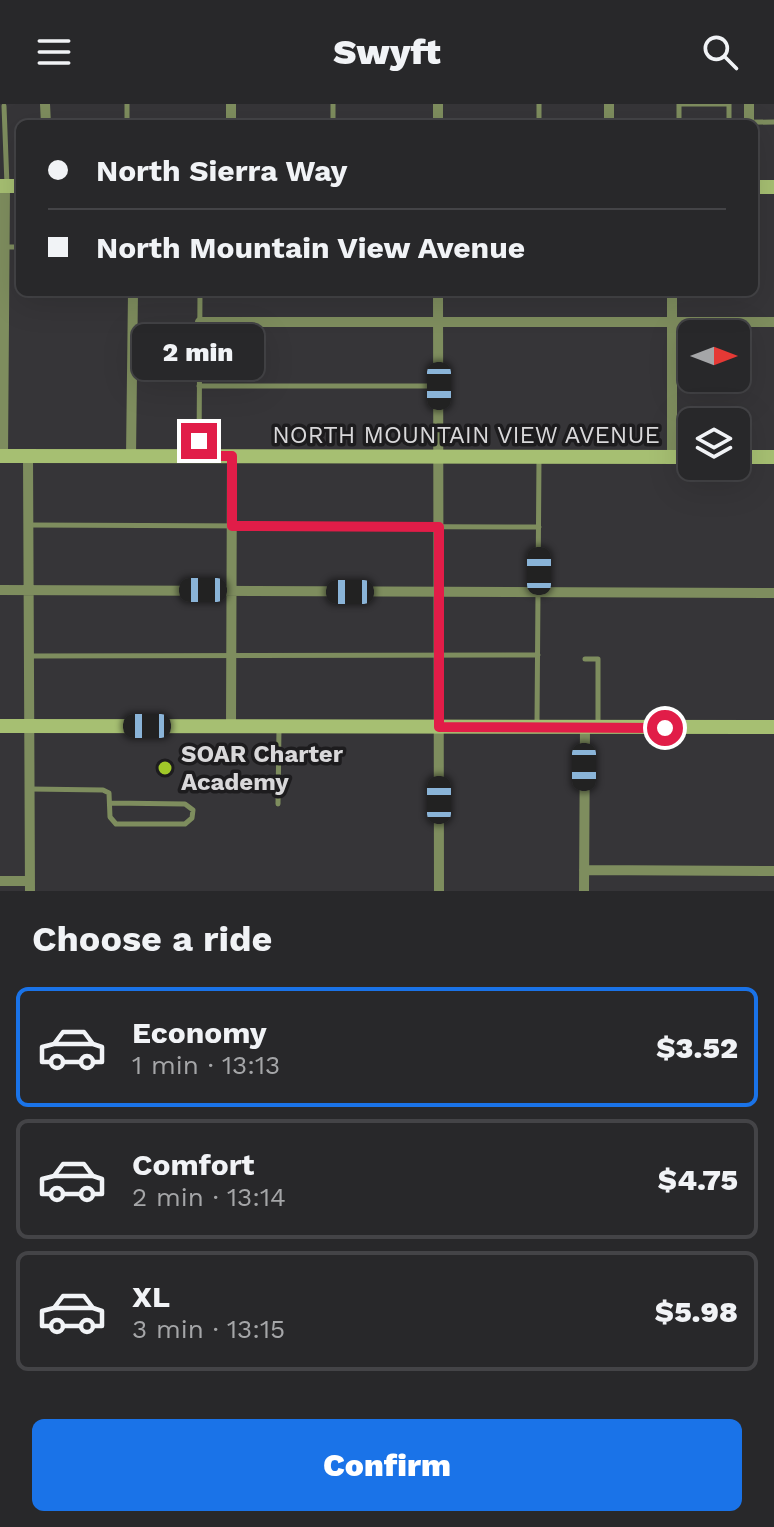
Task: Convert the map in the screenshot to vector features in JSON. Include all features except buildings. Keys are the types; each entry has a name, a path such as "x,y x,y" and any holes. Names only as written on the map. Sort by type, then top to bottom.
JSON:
{"street":[{"path":"2,456 2,331 8,186"},
{"path":"131,456 133,296"},
{"path":"438,296 439,891"},
{"path":"672,296 672,457"},
{"path":"200,322 774,322"},
{"name":"NORTH MOUNTAIN VIEW AVENUE","path":"2,456 678,457"},
{"path":"0,881 30,886 28,456"},
{"path":"231,727 232,456"},
{"path":"750,457 774,457"},
{"path":"0,590 774,593"},
{"path":"0,726 774,727"},
{"path":"584,891 591,728"},
{"path":"584,870 774,871"}],"lane":[{"path":"679,104 729,104 729,120"},
{"path":"4,106 8,186"},
{"path":"4,247 16,247"},
{"path":"199,456 200,296"},
{"path":"199,386 439,386"},
{"path":"537,728 539,457"},
{"path":"27,525 539,527"},
{"path":"28,656 538,655"},
{"path":"585,659 598,659 591,728"},
{"path":"278,804 279,727"},
{"path":"29,789 103,790 109,793 110,817 116,824 185,824 192,818 193,810 185,804 111,803"}],"place":[{"name":"SOAR Charter Academy","path":"165,768"}],"route":[{"path":"199,441 199,456 232,456 232,526 439,527 439,727 665,728"}]}
